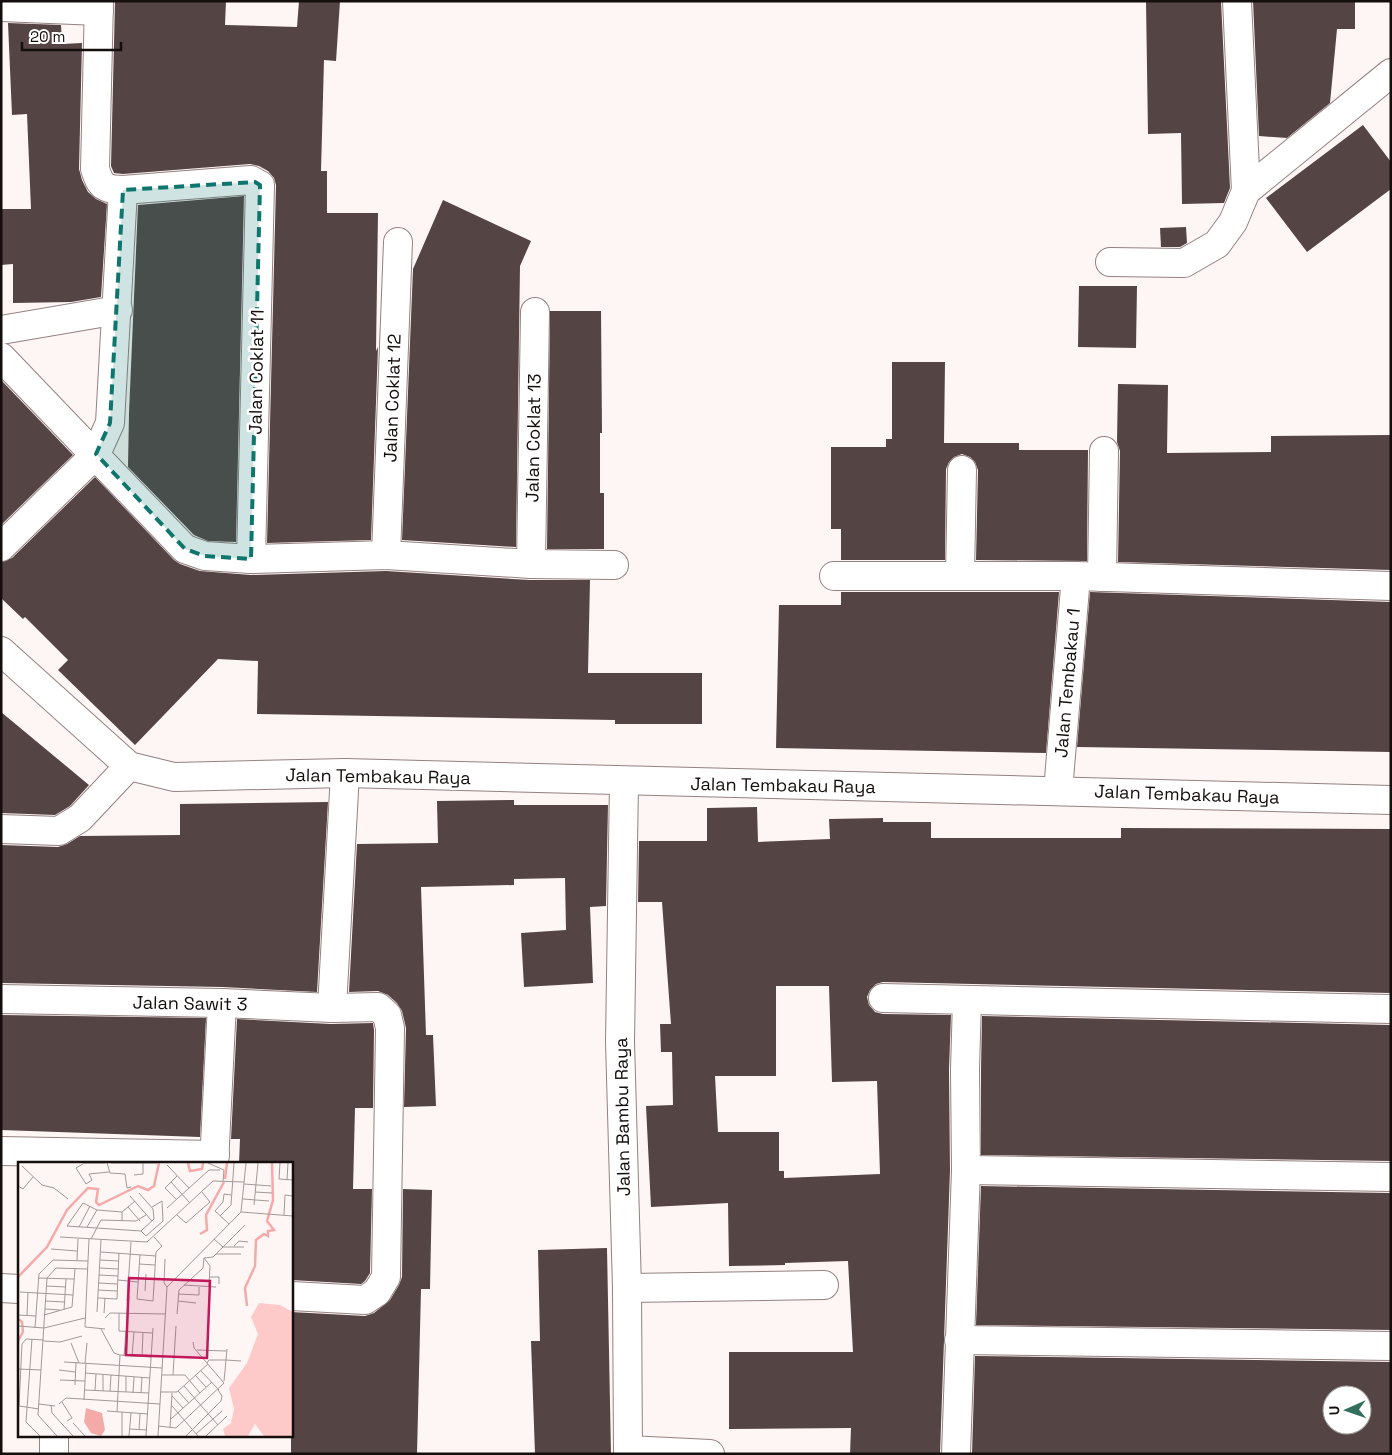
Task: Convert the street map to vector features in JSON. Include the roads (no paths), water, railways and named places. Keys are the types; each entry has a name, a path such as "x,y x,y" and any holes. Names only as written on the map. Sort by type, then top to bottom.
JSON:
{"street":[{"path":"1110,262 1184,263 1217,244 1233,222 1246,191 1237,1"},
{"path":"1,7 99,6 95,170 100,183 108,189 123,190 118,310 110,423 96,454 1,547"},
{"path":"1246,191 1391,73"},
{"name":"Jalan Coklat 11","path":"123,190 251,180 260,185 251,558"},
{"name":"Jalan Coklat 12","path":"386,555 398,242"},
{"path":"1,330 118,310"},
{"name":"Jalan Coklat 13","path":"530,564 536,312"},
{"path":"1,357 185,549 205,556 251,558 386,555 530,564 614,565"},
{"name":"Jalan Tembakau 1","path":"1058,791 1089,577 1104,451"},
{"path":"960,576 962,470"},
{"path":"834,576 1089,577 1391,586"},
{"path":"1,651 129,766 80,818 59,831 1,829"},
{"name":"Jalan Tembakau Raya","path":"129,766 174,777 345,773 1391,800"},
{"path":"332,1008 345,773"},
{"name":"Jalan Bambu Raya","path":"624,781 620,1042 627,1288 628,1452"},
{"path":"883,998 1391,1009"},
{"name":"Jalan Sawit 3","path":"1,999 222,1003 332,1008 378,1007 387,1014 390,1028 386,1277 378,1292 365,1300 292,1296"},
{"path":"956,1454 966,1170 965,1070 968,1000"},
{"path":"1,1151 214,1159 222,1003"},
{"path":"966,1170 1391,1177"},
{"path":"627,1288 824,1284"},
{"path":"1,1288 18,1289"},
{"path":"959,1340 1391,1346"},
{"path":"54,1438 54,1454"},
{"path":"628,1452 710,1454"}]}
